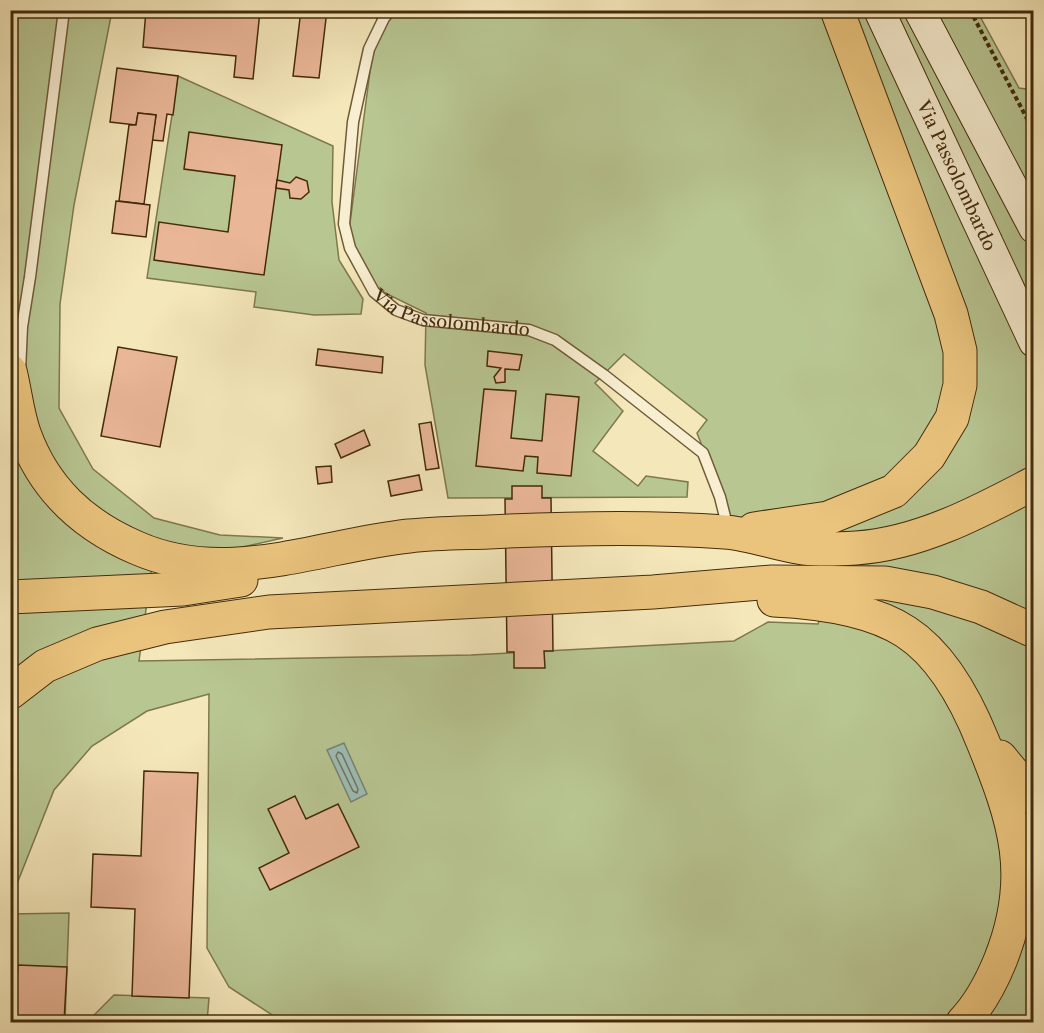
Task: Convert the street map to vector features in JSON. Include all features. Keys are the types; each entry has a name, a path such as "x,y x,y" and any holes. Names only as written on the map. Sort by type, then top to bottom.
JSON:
{"highway":[{"path":"10,371 23,429 35,461 55,489 78,515 107,534 138,549 176,562 210,565 249,564 408,536 612,528 729,532 828,518 894,491 929,456 952,418 960,385 960,351 951,314 837,10"},
{"path":"729,532 804,548 857,548 896,542 940,528 1028,487"},
{"path":"10,597 193,587 254,577 408,536"},
{"path":"10,615 269,612 653,592 772,582 885,583 933,592 962,601 1034,630"},
{"path":"653,592 782,600 866,613 906,632 933,655 959,692 976,724 1005,796 1015,834 1019,868 1016,911 1008,943 985,994 963,1023"},
{"path":"10,693 45,666 97,644 165,627 269,612"},
{"path":"976,724 1034,798"}],"main road":[{"name":"Via Passolombardo","path":"879,10 1034,342"},
{"path":"919,10 1034,228"}],"lane":[{"path":"18,404 22,327 64,10"},
{"name":"Via Passolombardo","path":"391,10 384,18 369,49 353,123 344,224 350,248 374,291 396,310 423,320 529,330 555,340 604,375 703,453 720,497 729,532"}],"path":[{"path":"970,10 1034,132"}],"green space":[{"path":"11,11 112,11 74,205 60,304 59,408 93,469 154,518 220,535 283,538 207,555 155,543 139,661 471,655 734,641 768,622 818,624 846,534 732,522 697,433 707,420 624,354 595,383 623,411 593,451 638,486 646,476 688,482 687,497 448,498 425,365 426,313 379,290 348,238 378,11 977,11 1019,88 1033,90 1033,1022 283,1022 229,987 207,948 209,694 147,711 92,746 54,790 11,899"},
{"path":"178,76 333,146 332,202 339,260 363,299 361,314 314,315 254,307 256,292 147,278"},
{"path":"69,913 65,1022 11,1022 10,914"},
{"path":"114,995 209,998 207,1022 92,1022 93,1016"}],"water":[{"path":"344,743 367,794 351,802 327,750"}],"building":[{"path":"146,10 260,11 253,79 234,77 236,56 143,47"},
{"path":"301,10 327,10 319,78 293,76"},
{"path":"117,68 178,76 173,115 167,114 163,141 152,140 156,115 138,113 136,125 110,122"},
{"path":"138,113 156,115 144,204 119,201 129,125 136,125"},
{"path":"189,132 282,145 264,275 154,260 159,222 228,232 235,176 184,169"},
{"path":"296,177 307,181 309,192 301,199 290,198 289,190 276,188 277,180 290,183"},
{"path":"116,201 150,205 146,237 112,233"},
{"path":"118,347 177,357 160,447 101,436"},
{"path":"318,349 383,357 382,373 316,365"},
{"path":"488,351 522,355 519,370 505,369 505,382 496,383 494,377 501,368 487,366"},
{"path":"484,389 516,391 511,438 542,441 546,394 579,397 571,476 537,473 538,457 525,456 523,471 476,466"},
{"path":"431,422 439,468 426,470 419,424"},
{"path":"364,430 370,445 341,458 335,444"},
{"path":"331,466 332,482 318,484 316,467"},
{"path":"419,475 422,490 391,496 388,481"},
{"path":"512,486 542,486 542,498 551,498 553,651 544,651 545,668 514,668 514,652 507,652 505,499 512,499"},
{"path":"144,771 198,773 189,998 132,996 135,909 91,907 93,854 141,856"},
{"path":"295,796 306,819 338,804 359,847 270,890 259,868 289,853 268,809"},
{"path":"18,965 67,967 64,1022 15,1022"}]}
